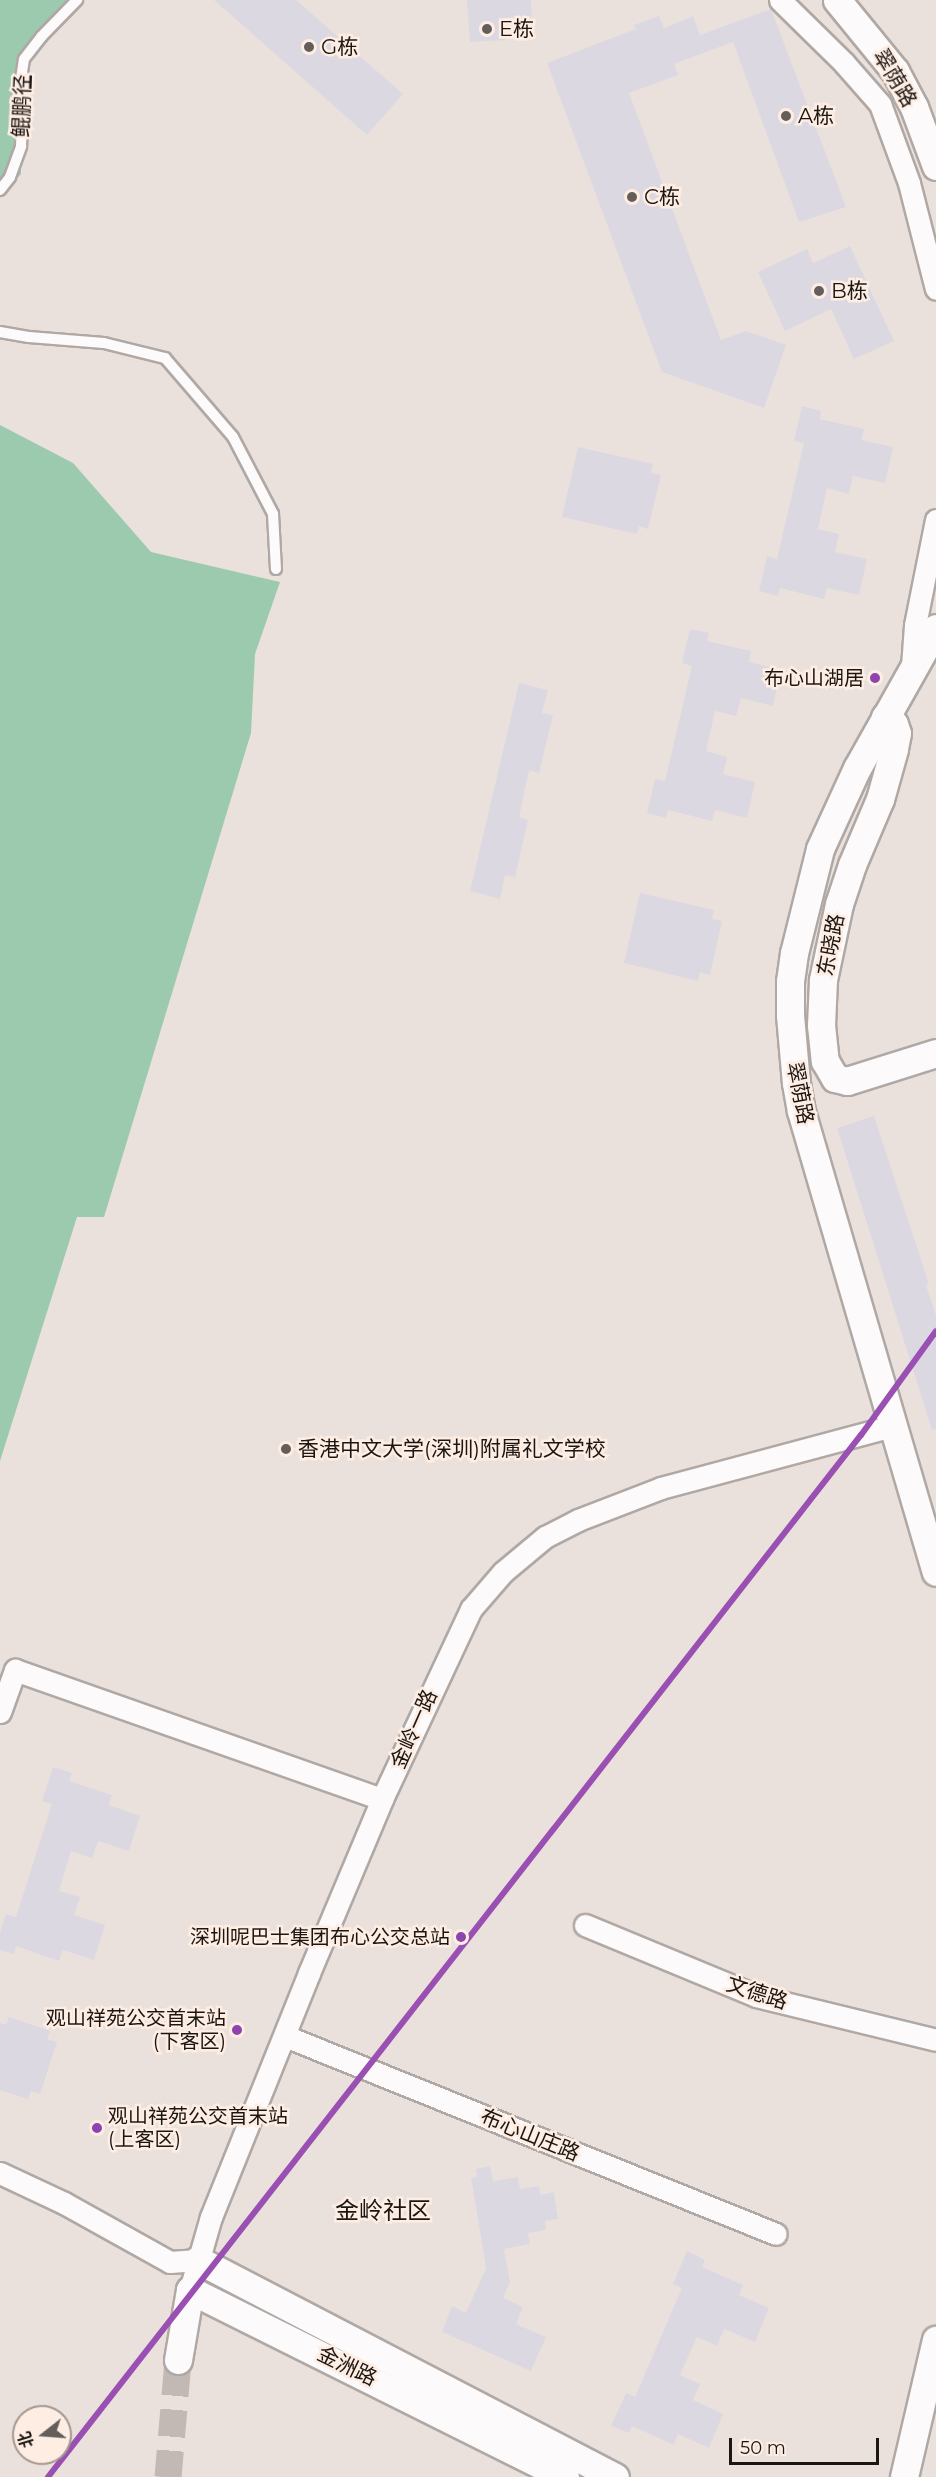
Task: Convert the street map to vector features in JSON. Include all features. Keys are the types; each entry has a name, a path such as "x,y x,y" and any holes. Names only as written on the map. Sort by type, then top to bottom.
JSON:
{"street":[{"path":"780,0 844,63 880,104 909,183 936,289"},
{"name":"翠荫路","path":"837,0 895,71 914,107 936,166"},
{"path":"912,674 915,625 936,520"},
{"name":"翠荫路","path":"936,628 857,768 820,849 794,953 790,981 790,1015 801,1111 936,1572"},
{"name":"东晓路","path":"885,717 894,724 897,733 894,749 880,799 842,894 823,980 821,1025 825,1062 835,1078 847,1081 936,1053"},
{"name":"金岭一路","path":"190,2289 211,2217 382,1799 471,1609 503,1572 545,1537 578,1521 661,1488 893,1426"},
{"path":"0,1712 15,1670 382,1799"},
{"name":"文德路","path":"585,1925 756,1996 936,2040"},
{"name":"布心山庄路","path":"285,2036 776,2234"},
{"path":"0,2173 64,2203 170,2262 190,2289 178,2360"},
{"path":"170,2262 198,2260"},
{"name":"金洲路","path":"198,2260 615,2477"},
{"name":"金洲路","path":"190,2289 565,2477"},
{"path":"904,2477 936,2340"}],"lane":[{"name":"鲲鹏径","path":"0,190 10,177 21,146 22,127 18,99 24,59 41,37 77,0"},
{"path":"0,332 28,337 104,343 165,358 233,437 263,494 273,514 276,569"}],"green space":[{"path":"0,0 72,0 22,67 19,128 21,174 0,198"},
{"path":"0,425 73,463 151,552 280,582 255,654 251,733 104,1217 77,1217 0,1461"}],"building":[{"name":"G栋","path":"214,0 296,0 403,94 367,135"},
{"name":"E栋","path":"467,0 531,0 532,16 503,18 505,40 470,42"},
{"name":"C栋","path":"771,9 846,207 799,222 733,42 674,64 678,75 629,93 721,340 746,331 786,345 764,408 662,372 547,63 636,29 634,25 659,16 664,28 693,16 700,35"},
{"name":"B栋","path":"850,246 894,341 854,359 831,309 785,331 758,272 807,249 813,263"},
{"path":"802,406 821,411 820,419 864,429 861,440 893,447 885,483 853,476 849,494 827,488 818,529 839,534 835,552 867,559 859,595 827,588 824,599 780,588 778,596 759,591 767,556 777,559 804,443 794,441"},
{"path":"578,447 653,464 651,473 661,475 648,529 639,526 637,534 562,517"},
{"path":"690,629 709,633 707,641 751,651 749,662 781,670 773,706 741,698 736,716 715,711 706,751 727,757 723,774 755,782 747,818 715,810 712,821 668,810 666,818 647,813 655,779 665,781 692,666 682,663"},
{"path":"519,683 548,690 542,713 553,715 539,773 529,770 519,817 528,820 515,877 505,875 500,899 470,891"},
{"path":"640,893 714,910 712,919 722,921 710,975 700,972 698,981 624,963"},
{"path":"874,1116 929,1284 926,1285 936,1315 936,1429 932,1430 837,1128"},
{"path":"53,1767 72,1773 69,1781 112,1795 109,1805 140,1816 129,1851 98,1841 92,1858 71,1851 59,1891 80,1897 74,1915 105,1925 94,1960 63,1950 59,1961 16,1946 14,1954 0,1950 0,1932 6,1914 16,1917 52,1804 42,1801"},
{"path":"9,2017 50,2031 47,2039 57,2042 40,2094 31,2091 28,2099 0,2090 0,2023 6,2025"},
{"path":"490,2166 493,2181 518,2177 520,2189 539,2186 540,2195 554,2192 558,2219 545,2221 546,2230 528,2233 530,2244 504,2249 510,2282 503,2298 523,2307 516,2324 546,2337 531,2371 442,2332 452,2306 466,2313 486,2268 471,2178 477,2177 476,2169"},
{"path":"687,2251 705,2260 702,2267 743,2285 739,2295 769,2308 755,2342 724,2329 717,2346 697,2337 680,2375 700,2384 693,2400 723,2414 709,2448 678,2434 674,2445 632,2426 629,2433 611,2426 626,2393 635,2397 682,2288 673,2284"}],"tunnel":[{"path":"168,2477 178,2360"}],"transit line":[{"path":"48,2477 861,1435 936,1331"}],"place":[{"name":"E栋","path":"487,29"},
{"name":"G栋","path":"309,47"},
{"name":"A栋","path":"786,116"},
{"name":"C栋","path":"632,197"},
{"name":"B栋","path":"819,291"},
{"name":"布心山湖居","path":"875,678"},
{"name":"香港中文大学(深圳)附属礼文学校","path":"286,1449"},
{"name":"深圳呢巴士集团布心公交总站","path":"461,1937"},
{"name":"观山祥苑公交首末站 (下客区)","path":"237,2030"},
{"name":"观山祥苑公交首末站 (上客区)","path":"97,2128"}],"district":[{"name":"金岭社区","path":"383,2211"}]}
